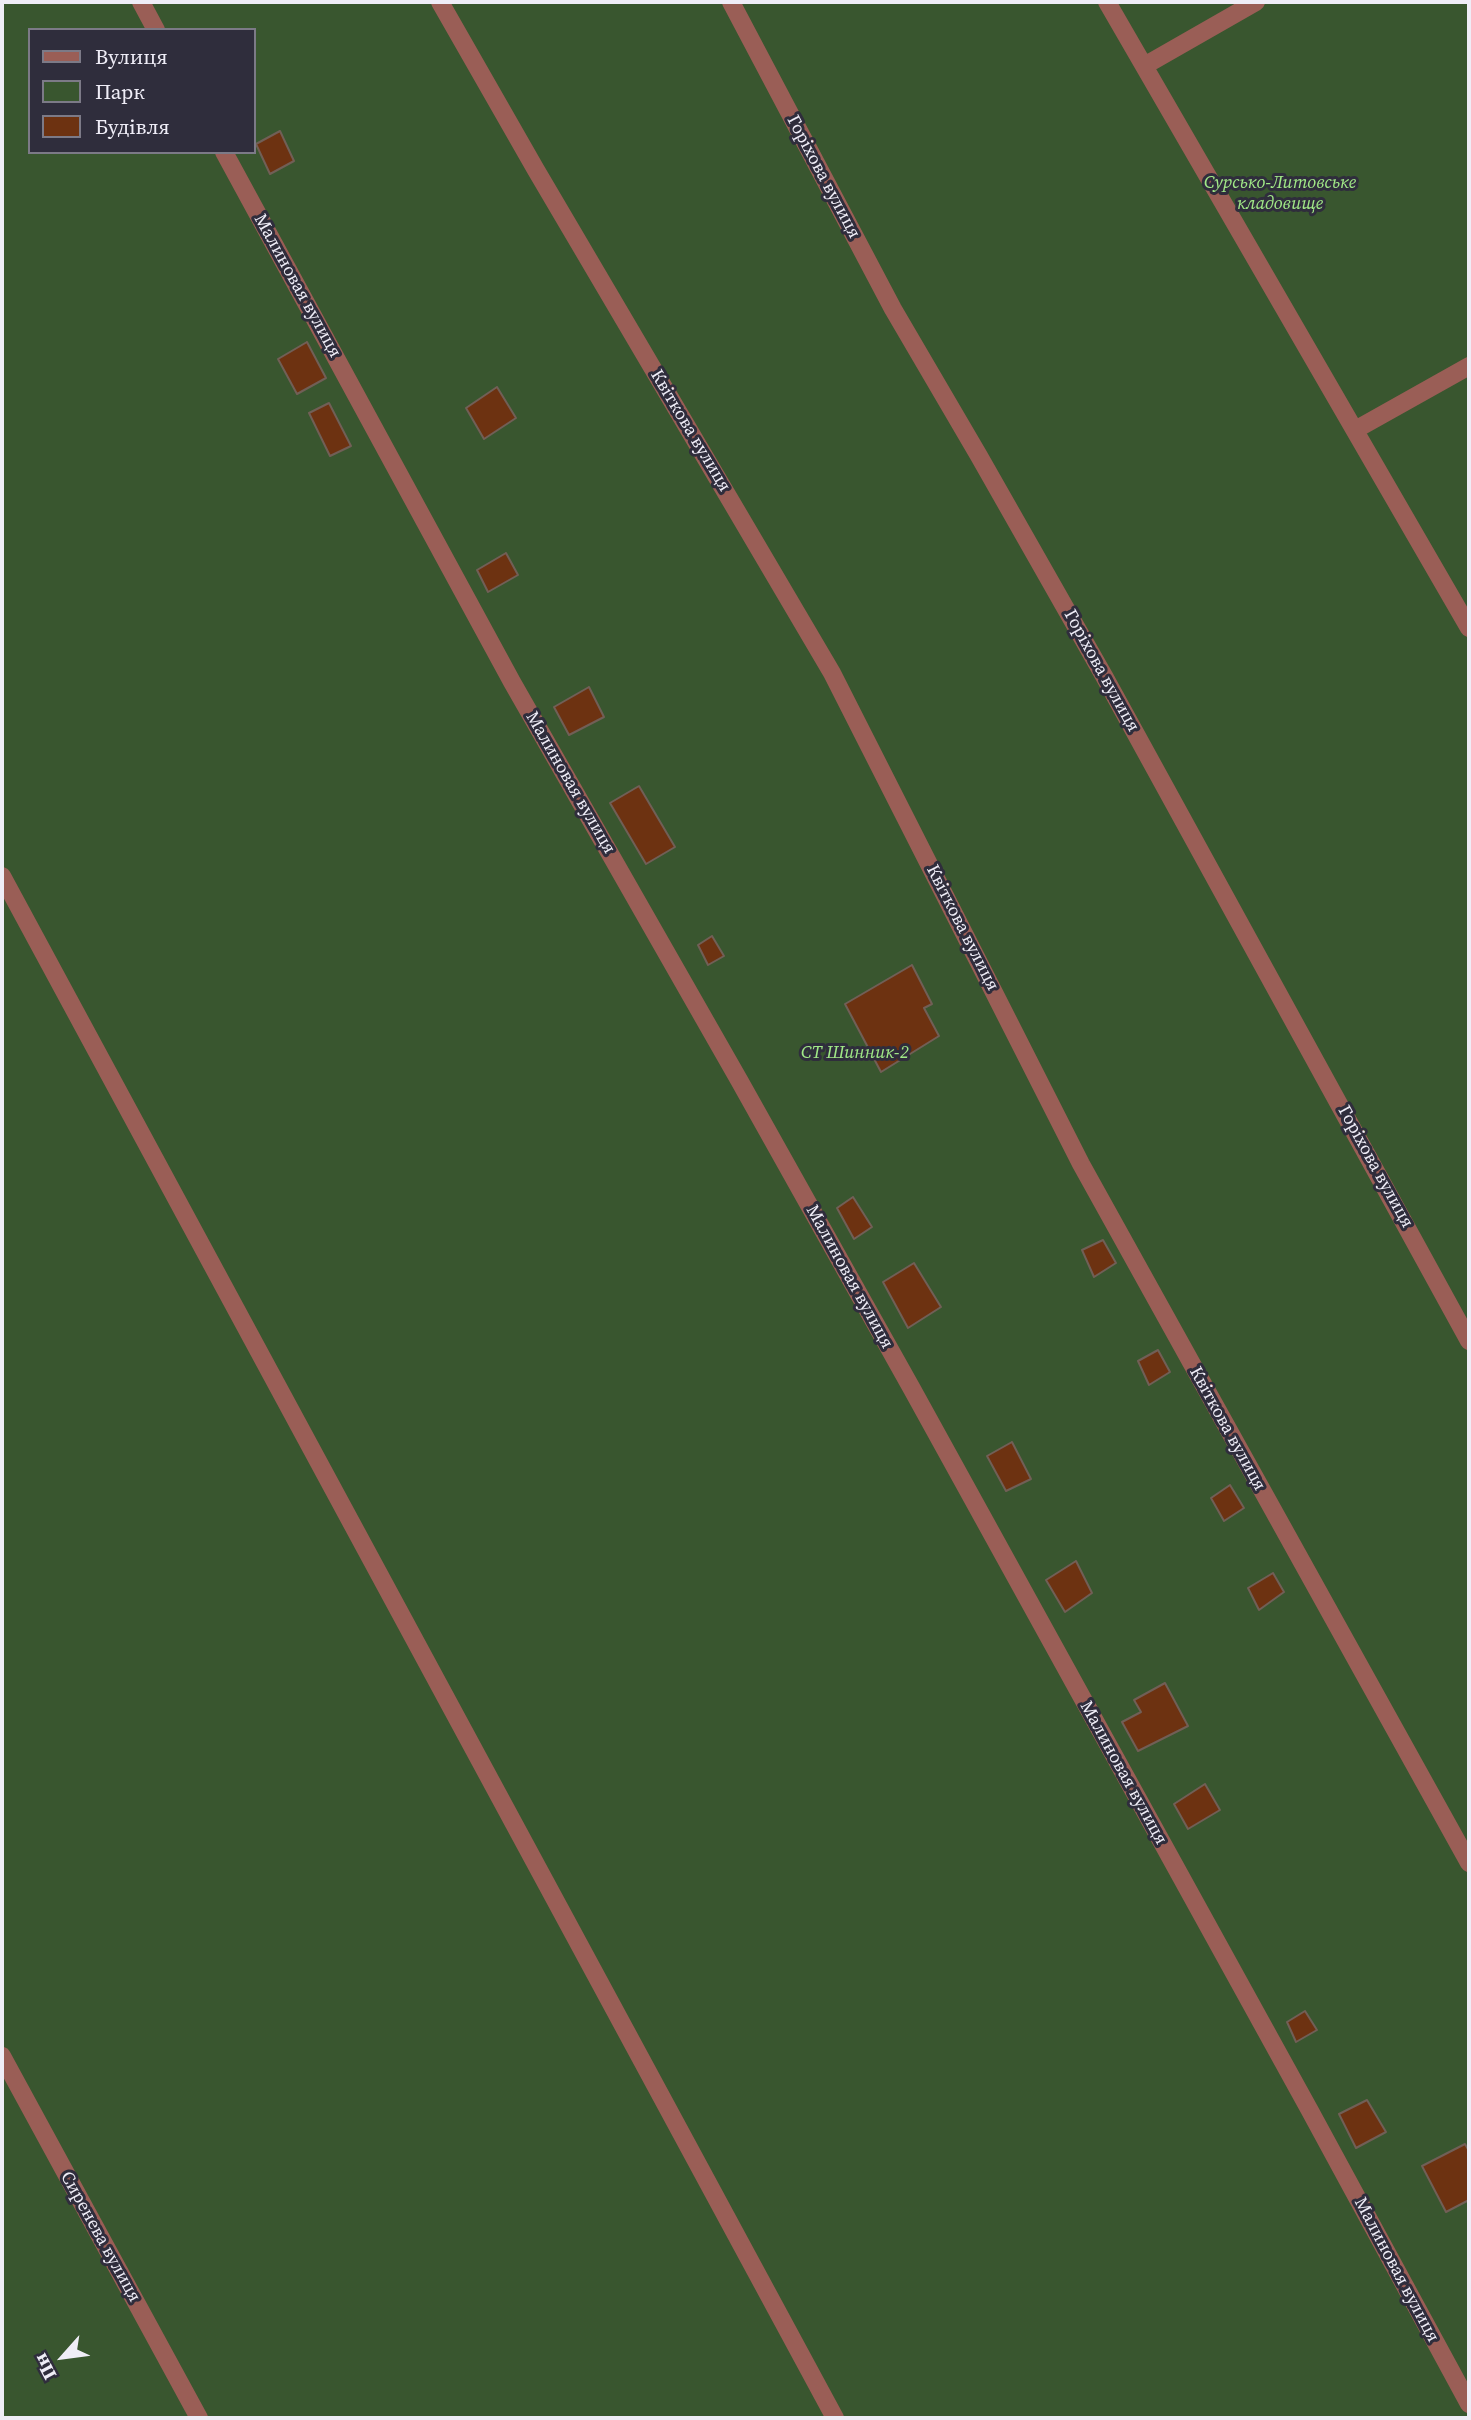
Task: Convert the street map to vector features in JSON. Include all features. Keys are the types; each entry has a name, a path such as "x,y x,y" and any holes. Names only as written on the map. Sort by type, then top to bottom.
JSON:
{"street":[{"path":"141,2 155,28"},
{"name":"Квіткова вулиця","path":"440,2 832,673 1081,1164 1469,1863"},
{"name":"Горіхова вулиця","path":"731,2 892,309 979,456 1110,688 1469,1341"},
{"path":"1107,2 1469,628"},
{"path":"1144,66 1256,2"},
{"name":"Малиновая вулиця","path":"225,154 512,682 912,1389 1469,2404"},
{"path":"1354,430 1469,366"},
{"path":"2,876 835,2418"},
{"name":"Сиренева вулиця","path":"2,2056 199,2418"}],"green space":[{"name":"СТ Шинник-2","path":"2,2 1469,2 1469,2418 2,2418"}],"building":[{"path":"280,131 294,161 270,174 256,144"},
{"path":"307,342 326,378 297,394 278,359"},
{"path":"497,387 516,418 484,439 466,408"},
{"path":"329,403 351,446 330,456 309,413"},
{"path":"506,553 518,575 488,592 477,570"},
{"path":"589,687 604,717 569,735 554,707"},
{"path":"639,786 675,847 646,864 610,803"},
{"path":"712,936 724,956 708,965 698,945"},
{"path":"912,965 932,1004 924,1008 939,1036 881,1072 845,1004"},
{"path":"853,1197 872,1227 854,1239 837,1208"},
{"path":"1103,1240 1116,1263 1094,1277 1082,1250"},
{"path":"914,1263 941,1307 908,1328 883,1282"},
{"path":"1158,1350 1170,1372 1149,1385 1138,1361"},
{"path":"1012,1442 1031,1479 1006,1491 987,1456"},
{"path":"1230,1485 1244,1508 1224,1521 1211,1498"},
{"path":"1076,1561 1092,1593 1065,1612 1046,1580"},
{"path":"1273,1573 1284,1592 1259,1610 1248,1588"},
{"path":"1165,1683 1188,1726 1138,1751 1122,1722 1141,1712 1134,1700"},
{"path":"1205,1784 1220,1810 1188,1829 1174,1804"},
{"path":"1305,2011 1317,2030 1296,2042 1287,2022"},
{"path":"1367,2100 1386,2132 1356,2148 1339,2114"},
{"path":"1465,2144 1469,2151 1469,2200 1446,2212 1422,2166"}],"park label":[{"name":"Сурсько-Литовське кладовище","path":"1280,193"}]}
